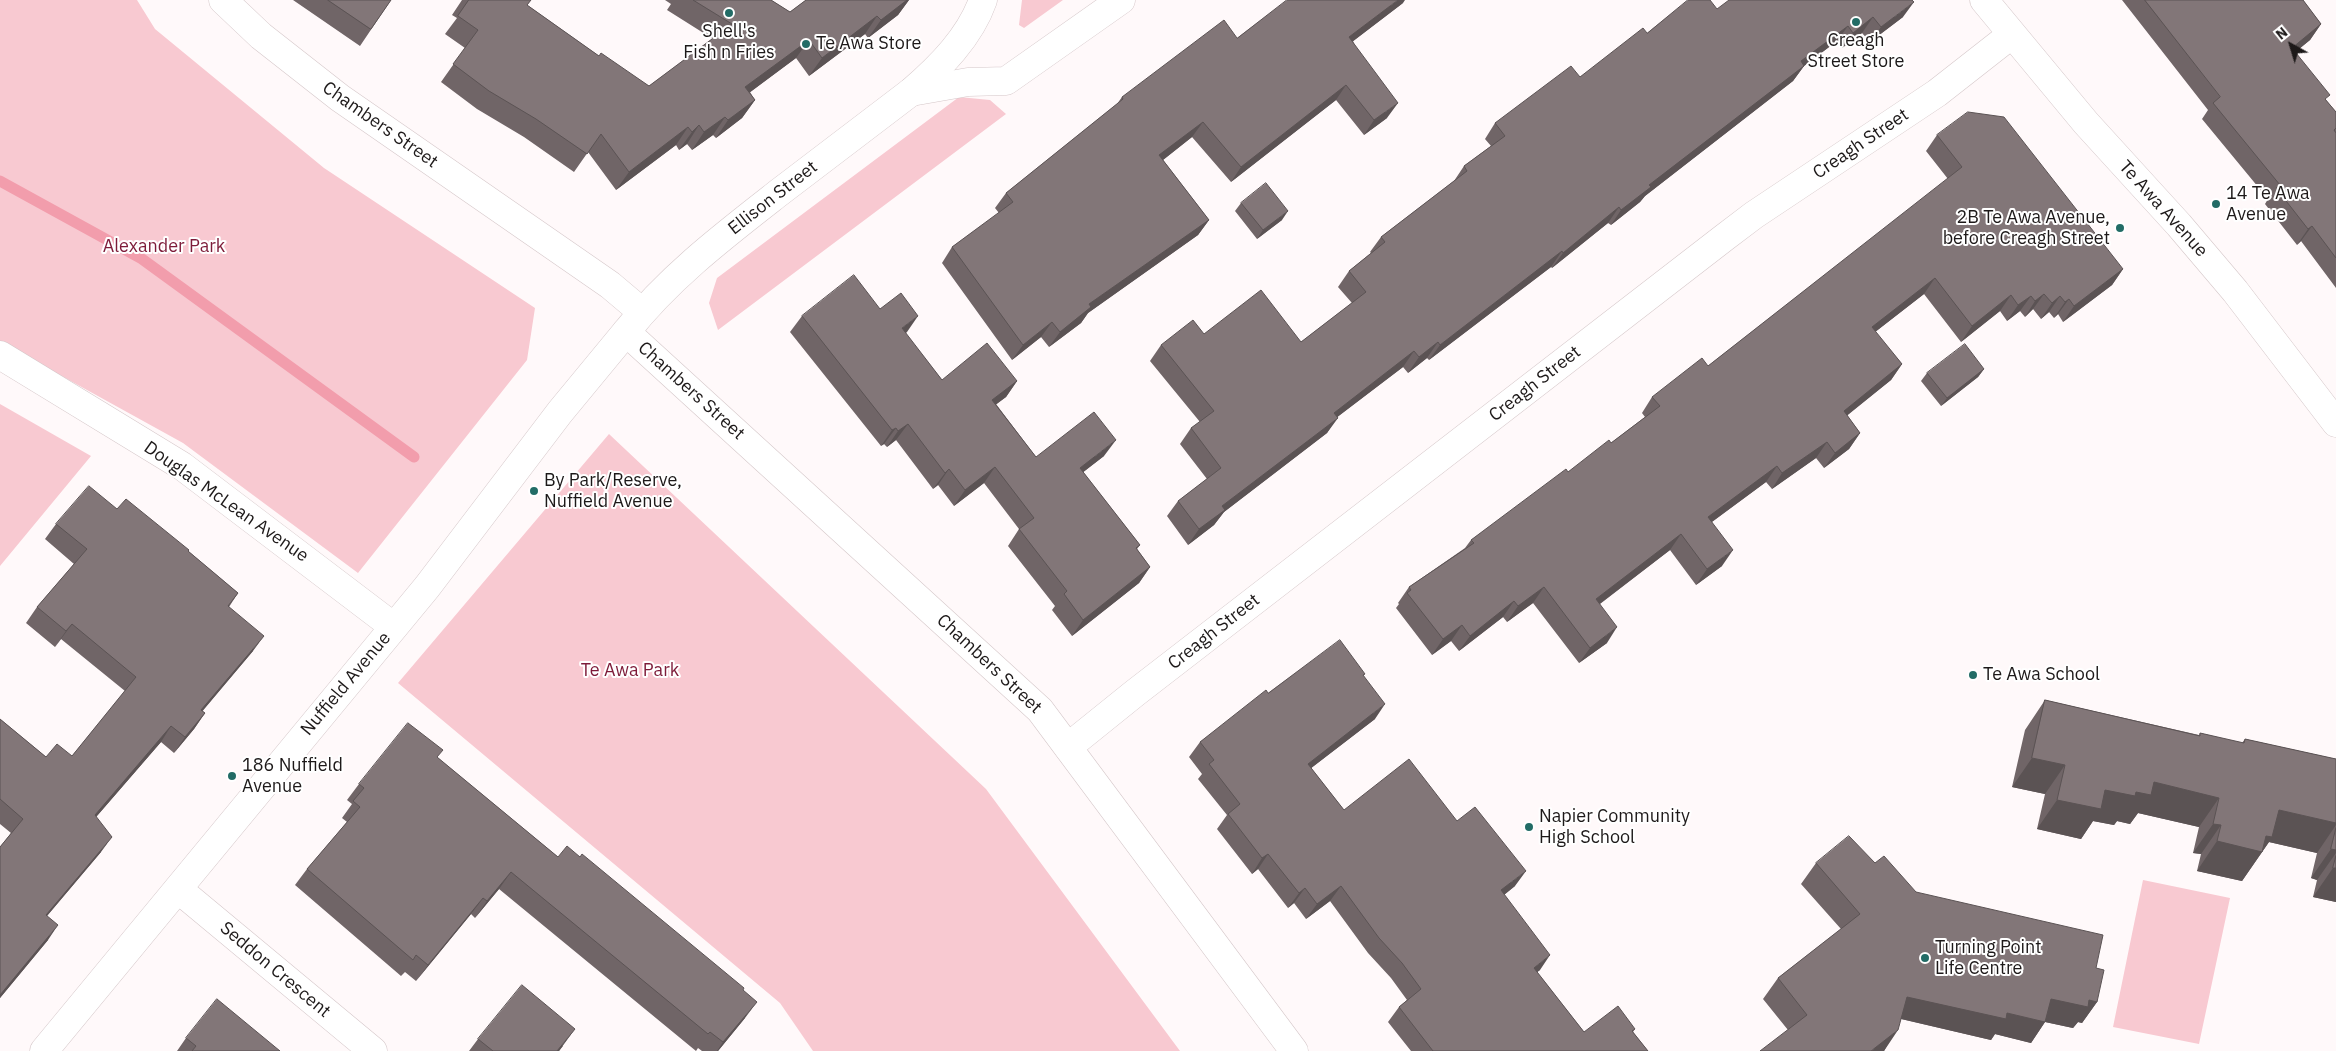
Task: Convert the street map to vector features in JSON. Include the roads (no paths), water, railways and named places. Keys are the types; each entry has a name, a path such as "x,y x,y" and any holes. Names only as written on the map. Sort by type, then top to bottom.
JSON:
{"street":[{"name":"Chambers Street","path":"223,0 261,36 340,98 610,285 634,322 1040,710 1294,1051"},
{"name":"Ellison Street","path":"634,322 731,229 911,92 939,68 960,41 983,0"},
{"name":"Ellison Street","path":"911,92 968,82 1006,81 1121,0"},
{"name":"Te Awa Avenue","path":"1984,0 2011,35 2086,123 2179,225 2235,291 2336,423"},
{"name":"Creagh Street","path":"1068,747 1135,693 1740,226 1937,93 2011,35"},
{"name":"Nuffield Avenue","path":"44,1051 427,587 560,412 634,322"},
{"name":"Douglas McLean Avenue","path":"0,355 182,466 394,626"},
{"name":"Seddon Crescent","path":"178,889 373,1051"}],"waterway":[{"path":"0,181 142,259 414,457"}],"place":[{"name":"Shell's Fish n Fries","path":"729,13"},
{"name":"Creagh Street Store","path":"1856,22"},
{"name":"Te Awa Store","path":"806,44"},
{"name":"14 Te Awa Avenue","path":"2216,204"},
{"name":"2B Te Awa Avenue, before Creagh Street","path":"2120,228"},
{"name":"By Park/Reserve, Nuffield Avenue","path":"534,491"},
{"name":"Te Awa School","path":"1973,675"},
{"name":"186 Nuffield Avenue","path":"232,776"},
{"name":"Napier Community High School","path":"1529,827"},
{"name":"Turning Point Life Centre","path":"1925,958"}],"park label":[{"name":"Alexander Park","path":"164,247"},
{"name":"Te Awa Park","path":"630,671"}]}
